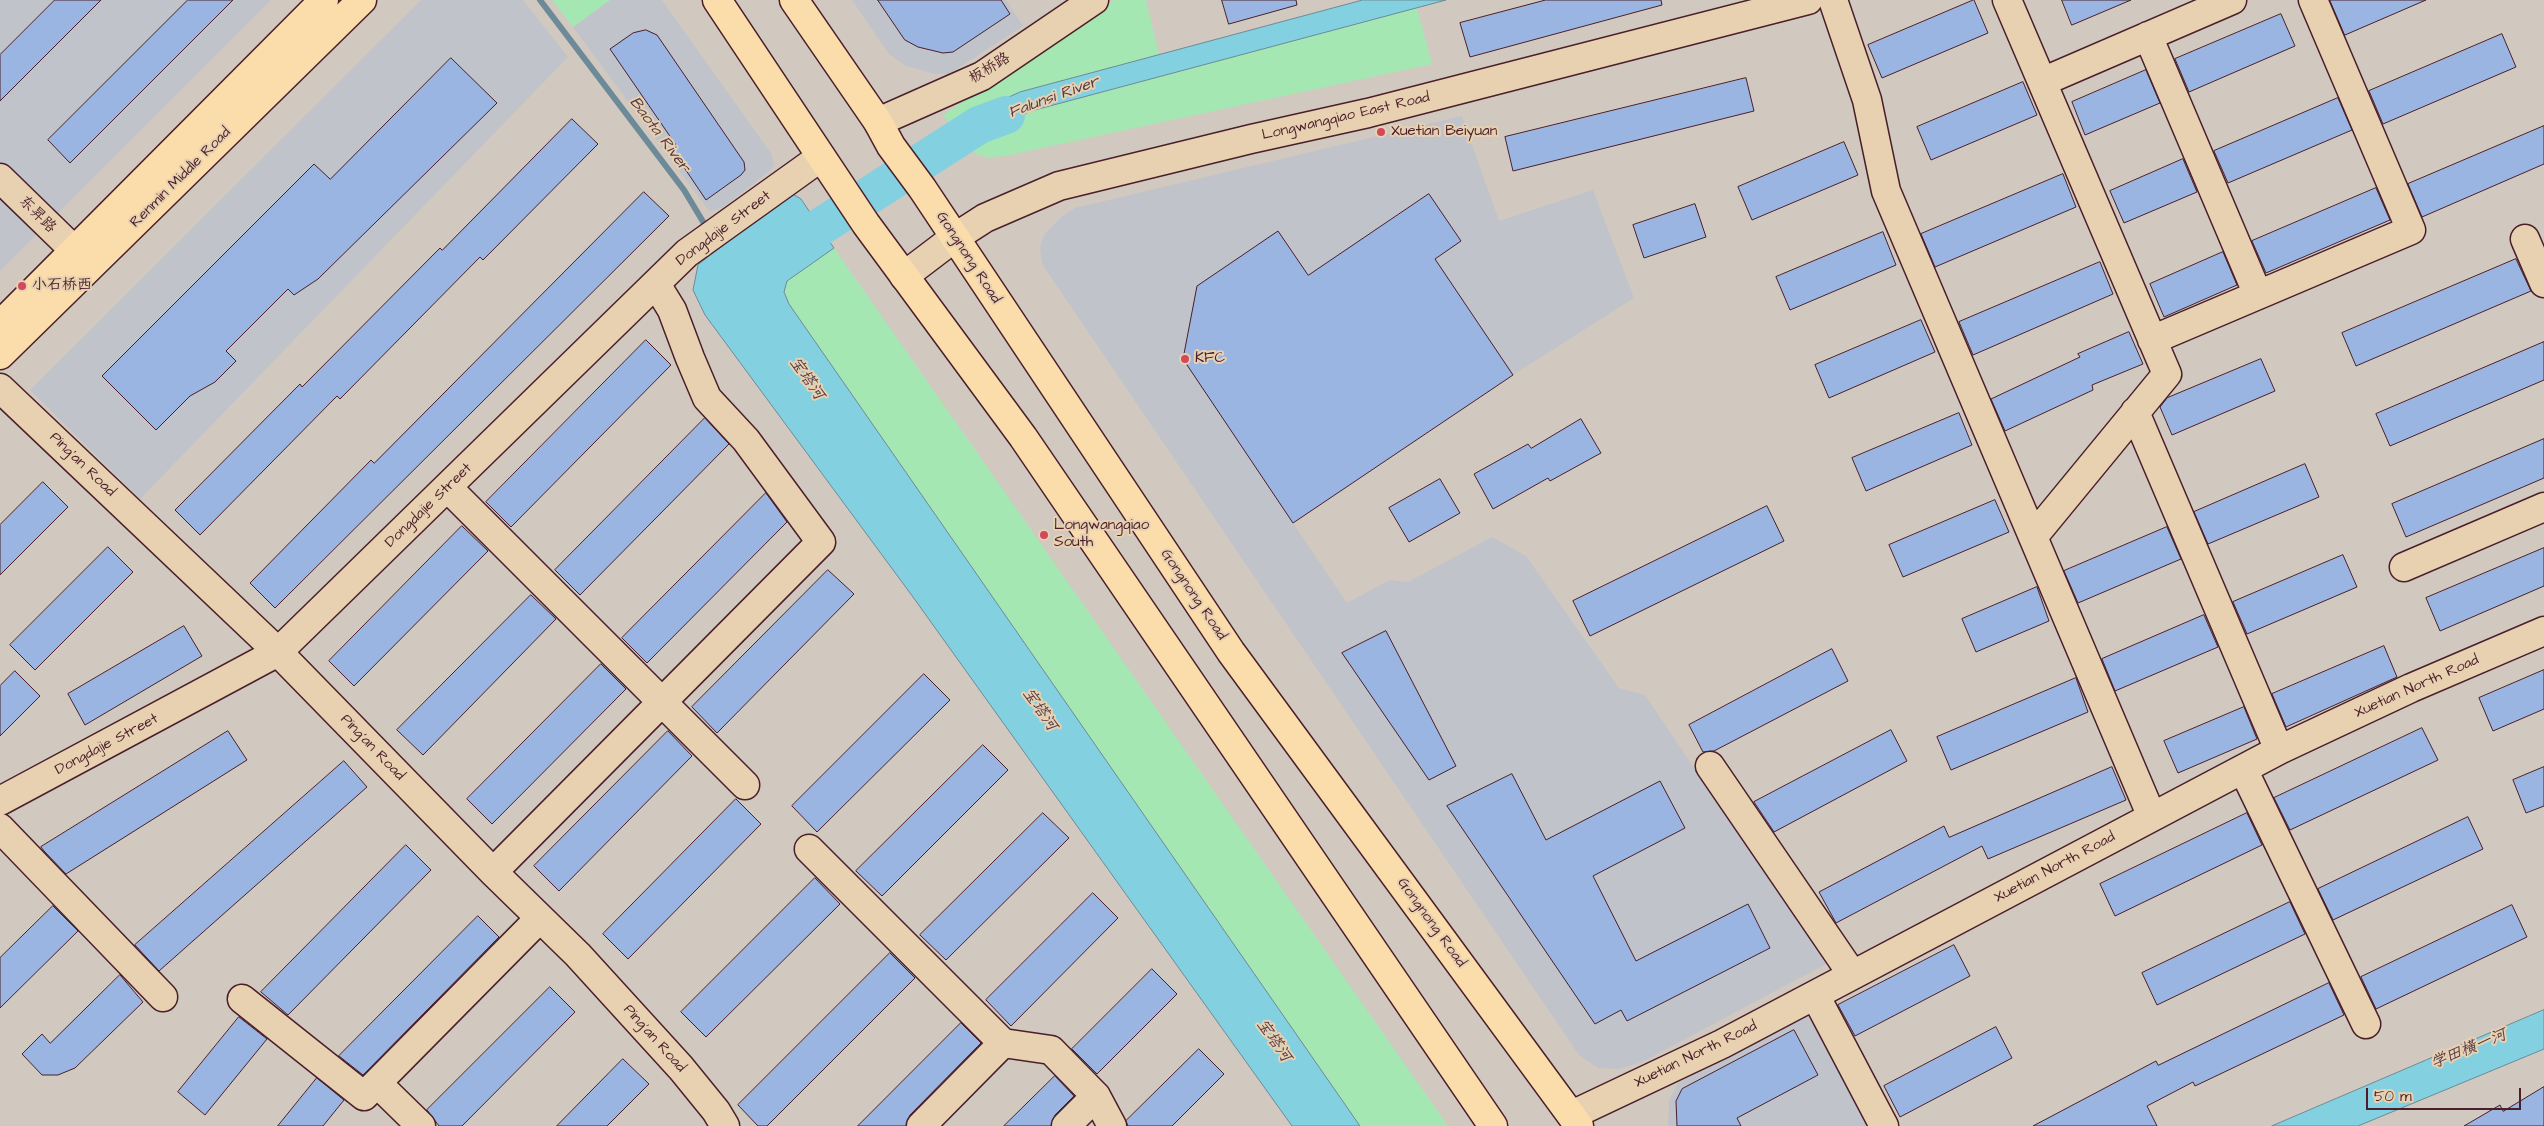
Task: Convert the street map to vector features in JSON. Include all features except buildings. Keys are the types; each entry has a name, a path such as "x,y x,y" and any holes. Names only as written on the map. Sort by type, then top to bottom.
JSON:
{"main road":[{"name":"Renmin Middle Road","path":"0,325 75,252 324,0"},
{"name":"Renmin Middle Road","path":"0,356 362,0"},
{"path":"717,0 866,224 1023,437 1494,1126"},
{"name":"Gongnong Road","path":"794,0 878,122 891,146 922,188 1231,652 1576,1121"}],"street":[{"name":"板桥路","path":"878,122 982,76 1094,0"},
{"name":"Longwangqiao East Road","path":"904,276 954,238 985,218 1059,186 1251,139 1368,114 1808,0"},
{"path":"1833,0 1867,100 1886,191 2152,817"},
{"path":"2007,0 2166,374 2033,537"},
{"path":"2042,82 2232,0"},
{"path":"2152,340 2411,230 2313,0"},
{"path":"2148,36 2258,295"},
{"name":"Dongdajie Street","path":"0,801 278,652 687,253 826,166"},
{"name":"东昇路","path":"0,178 75,252"},
{"path":"2525,239 2544,283"},
{"path":"493,872 820,542 746,440 708,398 690,358 672,310 656,284"},
{"name":"Ping'an Road","path":"0,388 278,652 493,872 578,955 680,1068 716,1111 725,1126"},
{"path":"2135,412 2279,750"},
{"path":"448,488 745,785"},
{"path":"2404,567 2544,507"},
{"name":"Xuetian North Road","path":"1576,1121 2279,750 2411,688 2544,631"},
{"path":"1710,766 1852,974"},
{"path":"2243,769 2366,1024"},
{"path":"0,828 162,997"},
{"path":"809,849 1003,1043 1051,1050 1096,1096 1112,1126"},
{"path":"242,999 364,1096 540,918"},
{"path":"1815,994 1884,1126"},
{"path":"921,1126 1003,1043"},
{"path":"378,1083 422,1126"},
{"path":"1066,1126 1096,1096"}],"shaded area":[{"path":"0,0 271,0 0,271"},
{"path":"421,0 523,0 568,57 140,499 30,390"},
{"path":"610,0 662,0 772,155 774,164 771,170 722,208 709,211 573,27"},
{"path":"852,0 1006,0 1023,26 949,74 935,74 906,66 889,54"},
{"path":"1462,116 1499,221 1593,190 1634,298 1513,375 1293,523 1347,603 1390,580 1408,582 1492,537 1526,556 1619,688 1645,695 1826,964 1642,1062 1619,1069 1598,1068 1579,1055 1042,264 1040,247 1045,234 1060,218 1075,208"},
{"path":"1810,1015 1870,1126 1668,1126 1669,1101 1678,1083"}],"green space":[{"path":"552,0 610,0 573,27"},
{"path":"1114,0 1146,0 1159,55 1020,92 950,124 943,115"},
{"path":"1417,8 1432,64 1005,156 982,156 973,152 963,143 1031,111"},
{"path":"834,248 1448,1126 1360,1126 789,304 784,292 787,281"}],"water":[{"path":"1363,0 1446,0 1031,111 963,143 950,124 1020,92"},
{"name":"宝塔河","path":"791,193 801,199 834,248 787,281 784,292 789,304 1360,1126 1292,1126 913,597 705,315 693,290 698,265"},
{"name":"学田横一河","path":"2544,1010 2544,1049 2358,1126 2272,1126"}],"waterway":[{"name":"Baota River","path":"540,0 684,190 708,230"},
{"name":"Falunsi River","path":"780,258 792,245 979,125 1006,115"}],"place":[{"name":"Xuetian Beiyuan","path":"1381,132"},
{"name":"小石桥西","path":"22,286"},
{"name":"KFC","path":"1185,359"},
{"name":"Longwangqiao South","path":"1044,535"}]}
